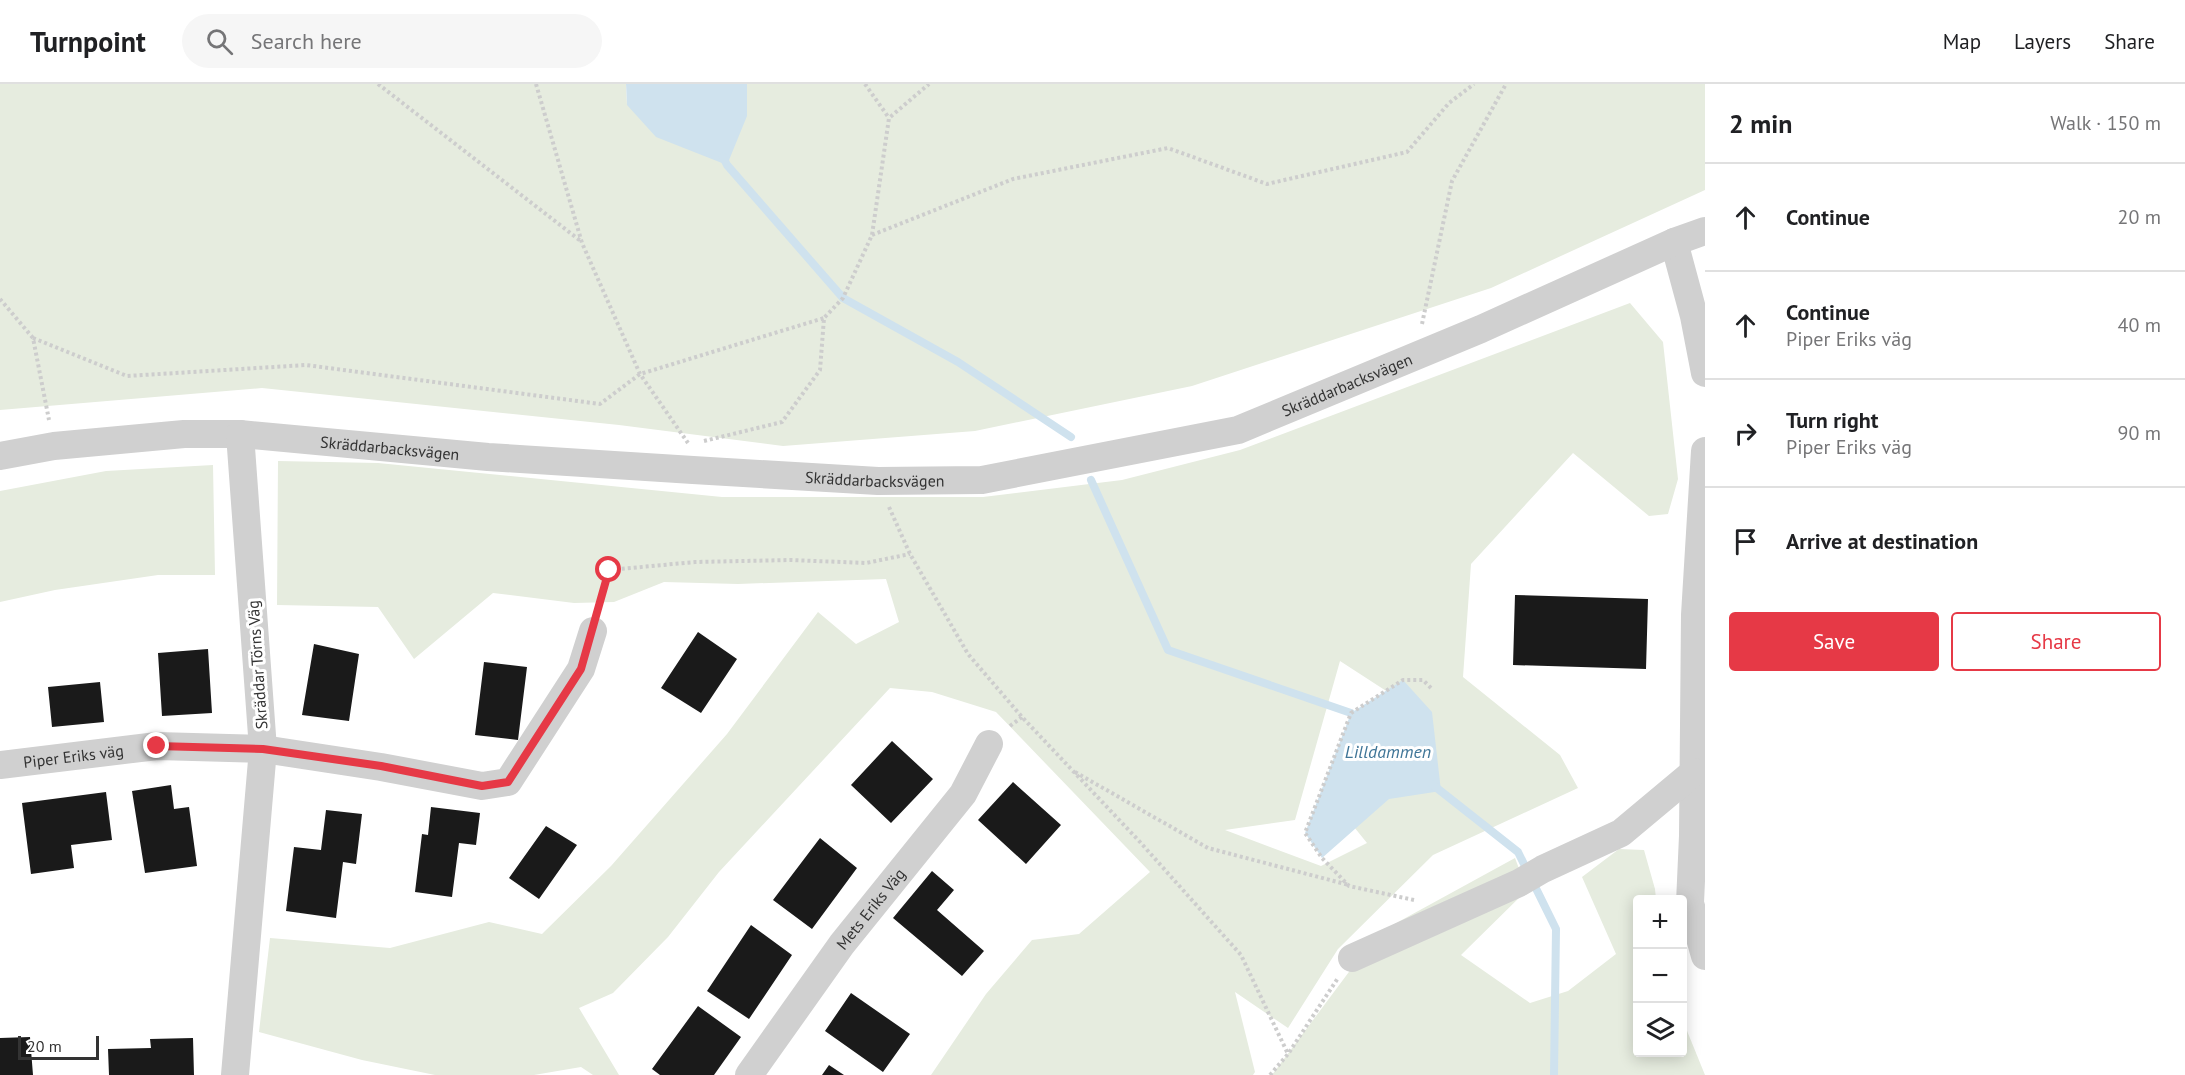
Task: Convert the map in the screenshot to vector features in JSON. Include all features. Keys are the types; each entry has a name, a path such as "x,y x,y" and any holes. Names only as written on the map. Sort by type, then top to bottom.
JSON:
{"street":[{"name":"Skräddarbacksvägen","path":"0,456 54,446 184,434 240,435 488,457 691,457 878,481 982,480 1238,430 1481,329 1674,242 1705,231"},
{"path":"1674,242 1694,316 1705,373"},
{"name":"Skräddar Törns Väg","path":"235,1075 263,749 240,435"},
{"path":"1705,451 1695,615 1694,772 1699,836 1690,903 1705,956"},
{"name":"Piper Eriks väg","path":"0,765 157,746 263,749 381,766 482,786 508,782 581,669 594,631"},
{"name":"Mets Eriks Väg","path":"749,1075 842,945 963,794 988,744"},
{"path":"1352,958 1621,833 1694,772"}],"path":[{"path":"378,84 582,243"},
{"path":"536,84 582,243 640,374 691,457 782,422 820,370 824,318"},
{"path":"866,84 889,118"},
{"path":"0,299 33,338 127,376 306,366 600,404 640,374 824,318 843,298 872,235 889,118 929,84"},
{"path":"872,235 1013,179 1168,148 1268,184 1407,152 1449,103 1474,84"},
{"path":"1416,356 1452,181 1506,84"},
{"path":"33,338 54,446"},
{"path":"878,481 910,554 968,654 1022,717 1140,842 1241,956 1288,1054"},
{"path":"594,631 609,570 695,562 791,560 866,563 910,554"},
{"path":"1349,886 1322,858 1305,833 1352,713 1403,680 1423,680 1433,690"},
{"path":"1072,770 1208,848 1349,886 1415,900"},
{"path":"1270,1075 1288,1054 1352,958"}],"shaded area":[{"path":"0,84 626,84 627,105 747,116 747,84 1705,84 1705,190 1491,288 1192,386 975,431 783,446 619,425 262,388 0,410"},
{"path":"1630,303 1663,342 1678,479 1668,514 1649,516 1573,453 1471,564 1463,677 1560,755 1578,788 1433,855 1338,949 1288,1028 1235,992 1255,1072 1253,1075 931,1075 986,994 1032,940 1079,934 1150,872 996,712 932,692 890,688 719,872 668,937 613,993 579,1008 619,1075 593,1075 581,1067 534,1075 435,1075 362,1060 259,1032 270,938 390,948 489,922 542,934 611,866 727,734 818,612 856,644 899,622 886,579 738,584 664,582 614,602 574,603 493,593 414,659 378,607 277,605 278,461 378,463 722,497 983,497 1122,480 1240,450","holes":["1340,661 1414,709 1350,822 1367,843 1321,866 1225,830 1295,820"]},
{"path":"213,465 215,575 158,575 55,590 0,602 0,491 106,471"},
{"path":"1619,849 1644,850 1656,895 1633,895 1633,1057 1687,1057 1687,1031 1705,1075 1272,1075 1378,933 1515,858 1527,890 1461,955 1530,1003 1568,991 1616,954 1582,877"}],"water":[{"path":"626,84 747,84 747,116 727,165 656,137 627,105"},
{"name":"Lilldammen","path":"1403,680 1432,712 1441,791 1389,799 1322,858 1305,833 1351,713"}],"building":[{"path":"1515,595 1648,599 1646,669 1513,665"},
{"path":"698,632 737,659 701,713 661,688"},
{"path":"314,644 359,654 349,721 302,715"},
{"path":"208,649 212,713 162,716 158,653"},
{"path":"484,662 527,667 518,740 475,735"},
{"path":"100,682 104,722 52,727 48,687"},
{"path":"892,741 933,779 891,823 851,785"},
{"path":"1013,782 1061,825 1026,864 978,820"},
{"path":"171,785 174,809 189,807 197,866 145,873 132,791"},
{"path":"106,792 112,840 71,845 74,868 31,874 22,803"},
{"path":"431,807 480,813 476,845 459,843 452,897 415,892 422,834 428,835"},
{"path":"326,810 362,814 356,864 343,862 336,918 286,911 294,847 321,850"},
{"path":"546,826 577,845 539,899 509,878"},
{"path":"820,838 857,868 812,929 773,900"},
{"path":"932,871 954,890 937,910 984,951 962,976 893,918"},
{"path":"751,925 792,955 749,1019 707,991"},
{"path":"851,993 910,1034 883,1072 825,1031"},
{"path":"698,1006 741,1037 714,1075 660,1075 652,1069"},
{"path":"30,1037 33,1075 0,1075 0,1038"},
{"path":"193,1038 194,1075 109,1075 108,1049 151,1048 150,1039"},
{"path":"829,1065 844,1075 822,1075"}],"waterway":[{"path":"723,157 727,165 843,298 958,362 1071,437"},
{"path":"1091,480 1168,650 1351,713 1358,719"},
{"path":"1433,785 1518,852 1556,929 1554,1075"}],"route":[{"path":"157,746 263,749 381,766 482,786 508,782 581,669 594,631 609,570"}]}
